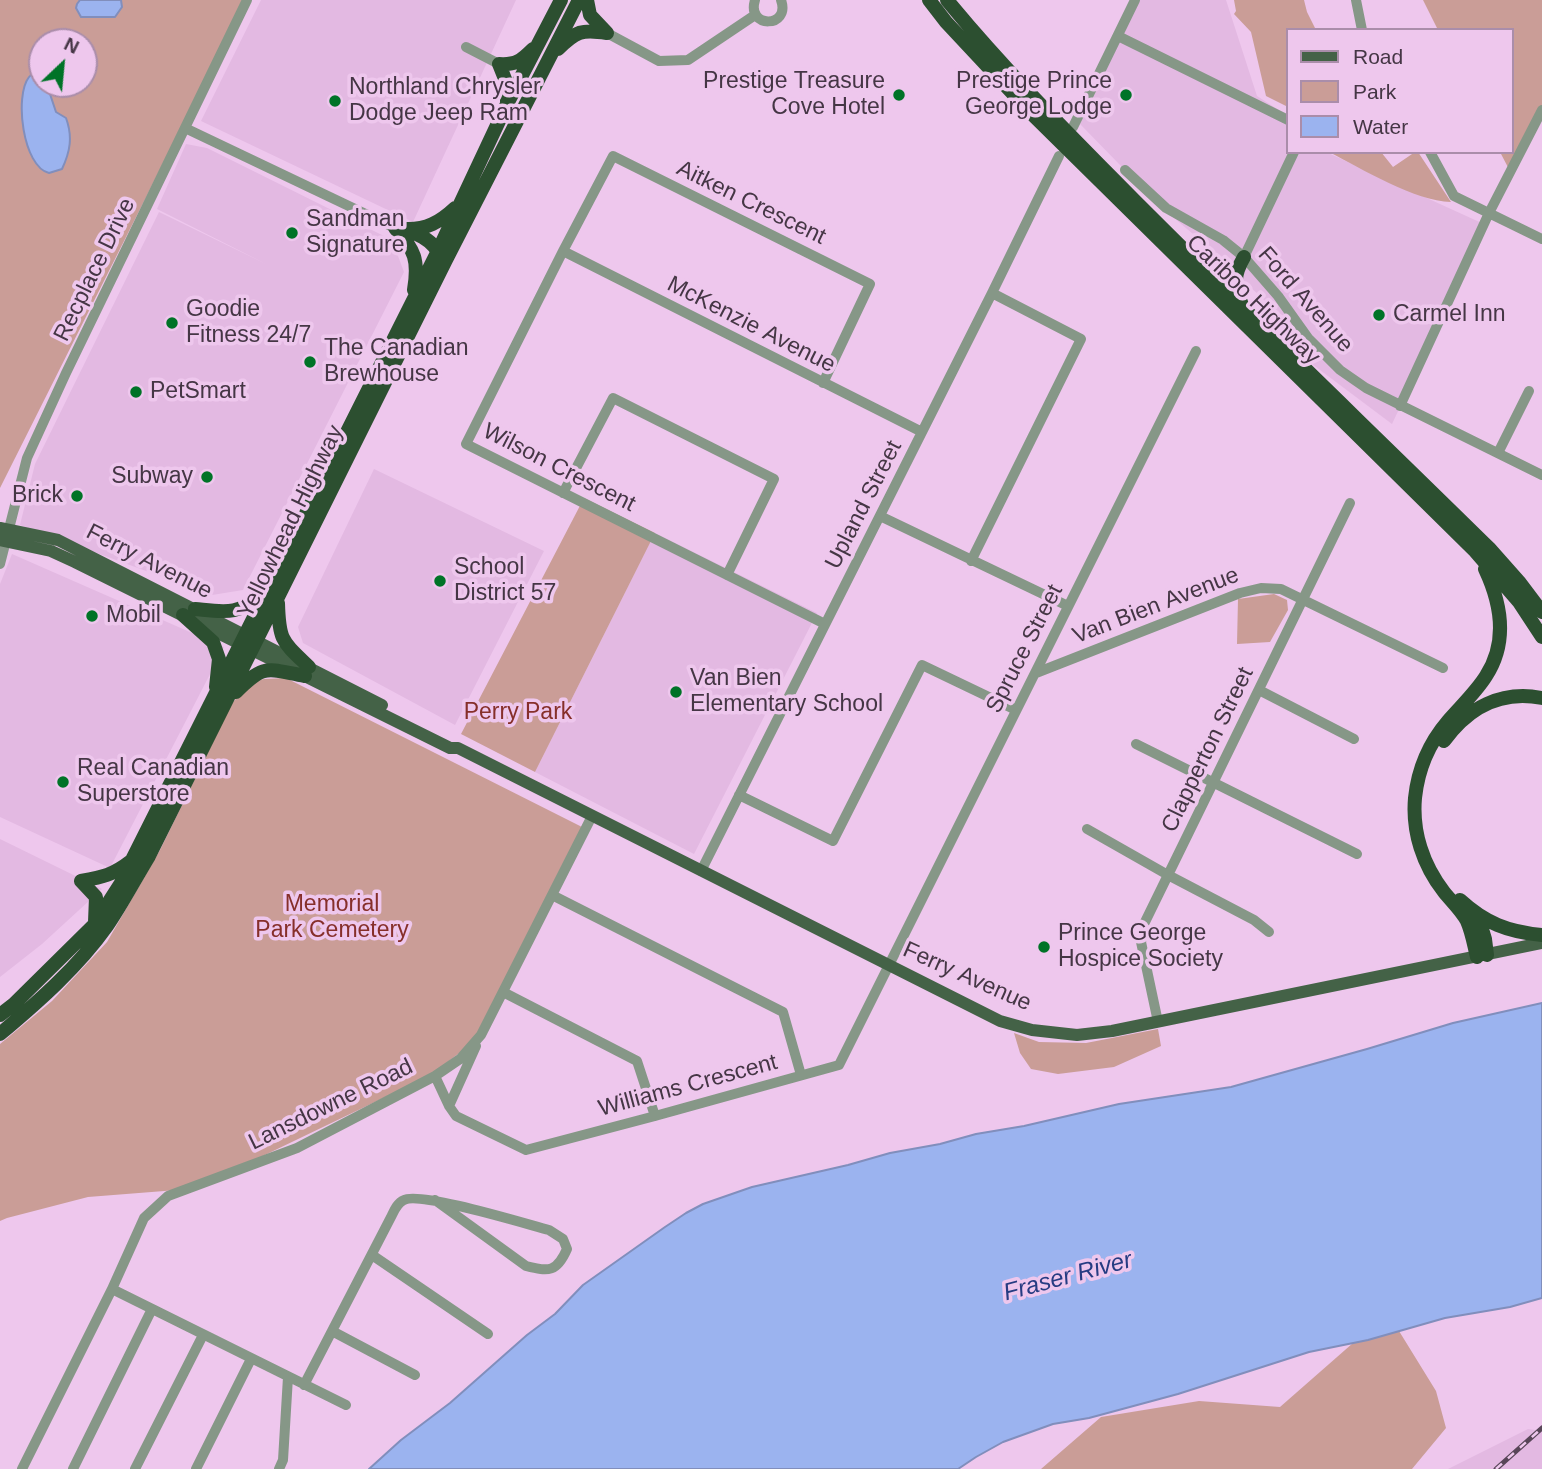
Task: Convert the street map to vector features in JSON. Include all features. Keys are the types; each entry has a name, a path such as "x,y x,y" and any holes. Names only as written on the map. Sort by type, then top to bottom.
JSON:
{"highway":[{"name":"Yellowhead Highway","path":"0,1034 74,966 106,926 149,856 249,642 270,584 561,0"},
{"name":"Yellowhead Highway","path":"249,642 278,599 579,0"},
{"path":"587,0 590,15 607,33"},
{"name":"Cariboo Highway","path":"929,0 946,22 1032,114 1474,550 1518,602 1542,636"},
{"name":"Cariboo Highway","path":"947,0 1040,105 1197,263 1489,548 1542,612"},
{"path":"552,55 578,33 590,30 607,33"},
{"path":"508,104 507,84 499,64 511,65 520,61 539,43"},
{"path":"400,228 425,228 438,223 462,203"},
{"path":"400,228 426,240 438,251 440,260 430,292"},
{"path":"400,228 416,261 411,303"},
{"path":"1197,263 1215,271 1225,271 1240,263"},
{"path":"1240,263 1236,289 1244,309"},
{"path":"1474,550 1486,569 1499,608 1501,624 1494,661 1486,676 1434,739 1424,758 1415,797 1415,815 1417,837 1423,856 1444,893 1467,922 1482,956"},
{"path":"189,612 238,610 251,603 270,584"},
{"path":"278,599 281,636 307,671"},
{"path":"189,612 213,642 219,659 221,699"},
{"path":"221,699 259,671 307,671"},
{"path":"1542,698 1520,695 1502,698 1471,713 1451,732 1438,749 1427,778 1422,820 1429,855 1447,887 1478,916 1522,933 1542,935"},
{"name":"Yellowhead Highway","path":"0,1015 94,925 130,869 132,860 221,699"},
{"path":"94,925 96,897 80,881 117,872 132,860"},
{"path":"1478,916 1485,939 1482,956"}],"main road":[{"name":"Ferry Avenue","path":"4,535 51,551 189,612 307,671 450,748 458,748 887,965 1000,1021 1032,1030 1077,1035 1112,1031 1542,943"}],"street":[{"name":"Recplace Drive","path":"0,564 4,535 27,458 247,0"},
{"path":"755,0 755,15 764,21 776,20 783,10 781,0"},
{"path":"1073,127 1135,0"},
{"path":"1356,0 1362,28"},
{"path":"607,33 659,61 688,61 755,15"},
{"path":"1118,36 1286,119"},
{"path":"466,47 499,64"},
{"path":"1400,406 1489,213 1542,110"},
{"path":"185,128 400,228"},
{"path":"1240,263 1293,154"},
{"path":"1431,154 1454,196 1542,239"},
{"name":"Aitken Crescent","path":"562,251 613,156 870,285 823,383"},
{"name":"Upland Street","path":"701,871 1059,156"},
{"name":"Ford Avenue","path":"1125,170 1166,208 1223,240 1240,263 1278,296 1308,338 1340,370 1400,406 1542,475"},
{"name":"McKenzie Avenue","path":"562,251 922,432"},
{"name":"Wilson Crescent","path":"562,251 466,444 825,624"},
{"path":"971,561 1081,339 992,293"},
{"name":"Spruce Street","path":"887,965 1196,351"},
{"path":"1497,453 1529,391"},
{"path":"563,493 613,398 774,479 727,575"},
{"name":"Clapperton Street","path":"1158,1022 1141,942 1145,922 1350,503"},
{"path":"880,516 1068,606"},
{"name":"Van Bien Avenue","path":"1036,673 1241,593 1261,588 1281,589 1443,668"},
{"path":"740,795 833,841 922,665 1016,710"},
{"path":"1259,690 1354,738"},
{"path":"1136,744 1357,854"},
{"name":"Lansdowne Road","path":"22,1469 112,1289 144,1218 168,1196 297,1148 435,1076 460,1059 481,1035 592,816"},
{"path":"1087,829 1254,920 1269,932"},
{"path":"552,895 783,1012 801,1075"},
{"name":"Williams Crescent","path":"435,1076 456,1116 526,1150 839,1065 887,965"},
{"path":"503,992 637,1060 655,1116"},
{"path":"449,1106 481,1035"},
{"path":"304,1385 397,1206 404,1199 414,1197 435,1200 549,1230 563,1239 567,1248 562,1260 555,1268 543,1271 526,1266 435,1200"},
{"path":"372,1255 488,1334"},
{"path":"112,1289 346,1405"},
{"path":"73,1469 152,1309"},
{"path":"332,1331 415,1375"},
{"path":"135,1469 203,1335"},
{"path":"196,1469 251,1359"},
{"path":"279,1469 284,1460 288,1377"}],"shaded area":[{"path":"261,0 516,0 413,222 201,121"},
{"path":"1137,0 1226,0 1257,96 1286,115 1286,154 1330,154 1486,225 1392,424 1308,361 1263,299 1160,206 1080,124"},
{"path":"186,144 207,148 392,240 404,272 243,590 212,595 20,525 35,464 159,212 266,264 157,209"},
{"path":"374,469 544,551 455,725 303,643 298,627"},
{"name":"Van Bien Elementary School","path":"655,533 817,613 694,854 535,772"},
{"path":"12,554 224,647 110,868 0,817 0,584"},
{"path":"0,839 102,889 42,944 0,977"},
{"path":"1528,1429 1542,1431 1542,1469 1448,1469"}],"green space":[{"path":"0,0 245,0 0,488"},
{"path":"1234,0 1304,0 1315,28 1286,28 1286,106 1266,96 1251,32 1234,14"},
{"path":"1423,0 1542,0 1542,112 1512,175 1501,154 1514,154 1514,28 1437,28"},
{"path":"1333,154 1383,154 1393,167 1412,154 1419,154 1451,202 1421,196"},
{"name":"Perry Park","path":"584,498 655,533 535,772 461,734"},
{"path":"1274,594 1287,600 1288,610 1270,642 1237,644 1238,599"},
{"name":"Memorial Park Cemetery","path":"286,678 584,828 483,1035 429,1076 242,1166 177,1190 88,1197 0,1221 0,1044 52,1001 107,942 160,850 232,703 251,683 264,679"},
{"path":"1158,1029 1161,1046 1114,1067 1058,1074 1031,1069 1020,1053 1014,1033 1039,1042 1086,1043"},
{"path":"1399,1331 1436,1391 1446,1428 1412,1469 1041,1469 1101,1417 1199,1401 1280,1407 1353,1343"}],"water":[{"path":"80,0 121,0 122,7 115,17 81,17 76,8"},
{"path":"28,79 28,98 51,98 56,112 66,118 70,138 62,169 49,173 40,168 27,145 22,114 24,86"},
{"name":"Fraser River","path":"1542,1003 1542,1298 1510,1307 1445,1318 1368,1340 1309,1352 1178,1394 1089,1418 1053,1424 1003,1442 958,1469 369,1469 555,1314 583,1285 665,1227 703,1204 752,1187 890,1153 1119,1104 1231,1087 1453,1023"}],"railway":[{"path":"1496,1469 1542,1428"}],"place":[{"name":"Prestige Treasure Cove Hotel","path":"899,95"},
{"name":"Prestige Prince George Lodge","path":"1126,95"},
{"name":"Northland Chrysler Dodge Jeep Ram","path":"335,101"},
{"name":"Sandman Signature","path":"292,233"},
{"name":"Carmel Inn","path":"1379,315"},
{"name":"Goodie Fitness 24/7","path":"172,323"},
{"name":"The Canadian Brewhouse","path":"310,362"},
{"name":"PetSmart","path":"136,392"},
{"name":"Subway","path":"207,477"},
{"name":"Brick","path":"77,496"},
{"name":"School District 57","path":"440,581"},
{"name":"Mobil","path":"92,616"},
{"name":"Van Bien Elementary School","path":"676,692"},
{"name":"Real Canadian Superstore","path":"63,782"},
{"name":"Prince George Hospice Society","path":"1044,947"}]}
